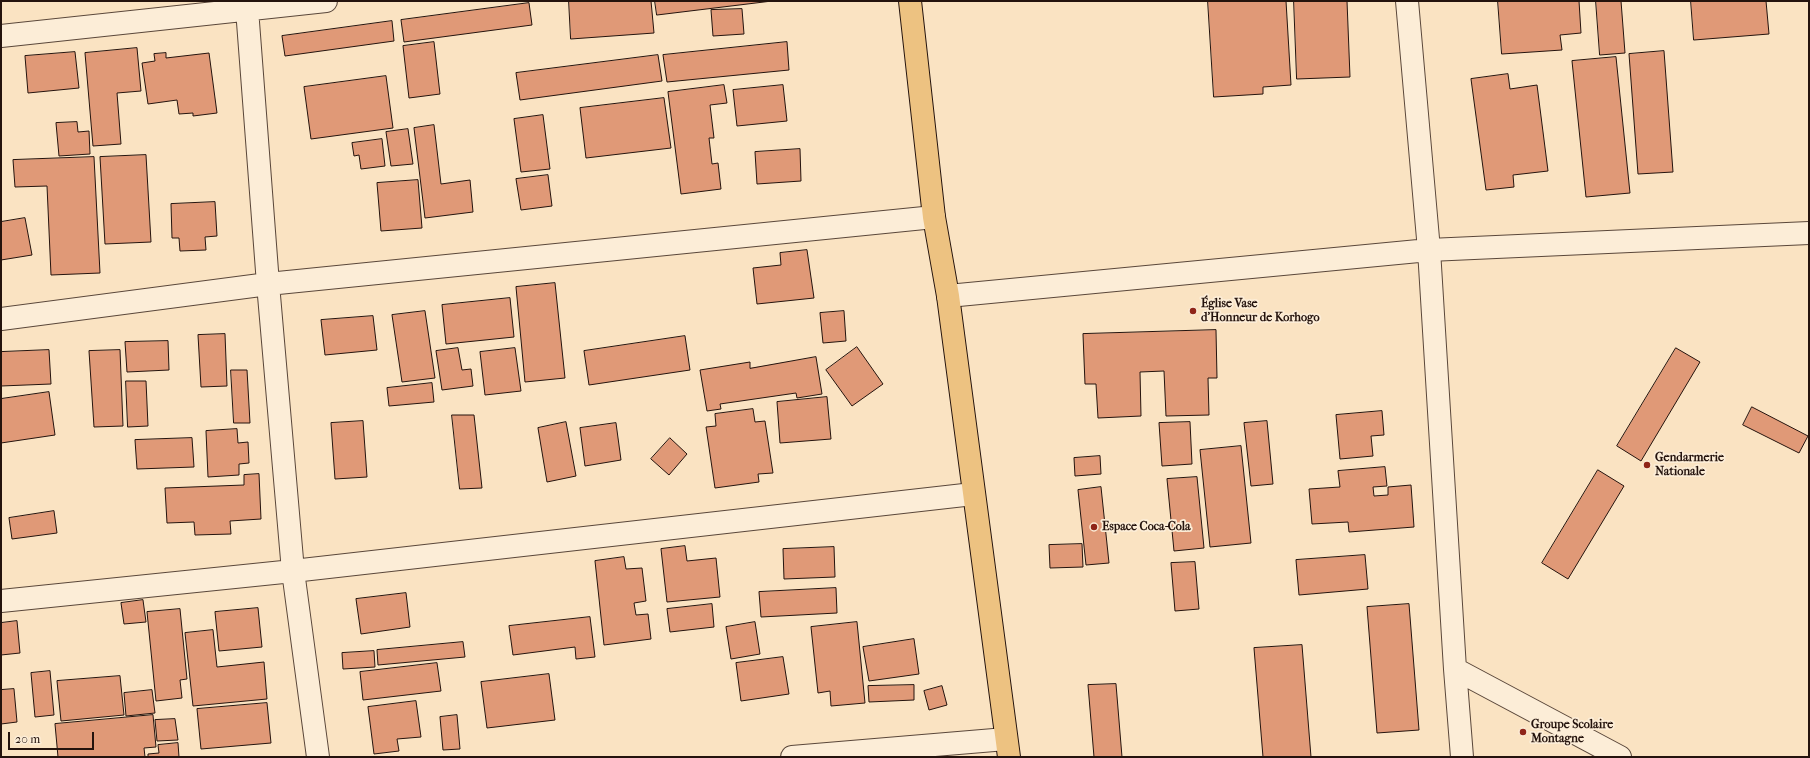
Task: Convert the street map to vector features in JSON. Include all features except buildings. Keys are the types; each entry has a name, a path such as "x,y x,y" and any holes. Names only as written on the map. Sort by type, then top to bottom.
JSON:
{"main road":[{"path":"910,1 934,217 948,296 1007,748"}],"street":[{"path":"1,36 246,5 326,1"},
{"path":"1407,1 1429,250 1455,669 1462,757"},
{"path":"246,5 268,284 293,570 318,757"},
{"path":"1,319 268,284 934,217"},
{"path":"948,296 1429,250 1809,233"},
{"path":"1,600 293,570 973,494"},
{"path":"1455,669 1620,757"},
{"path":"792,757 1007,748"}],"place":[{"name":"Église Vase d'Honneur de Korhogo","path":"1193,311"},
{"name":"Gendarmerie Nationale","path":"1647,465"},
{"name":"Espace Coca-Cola","path":"1094,527"},
{"name":"Groupe Scolaire Montagne","path":"1523,732"}]}
